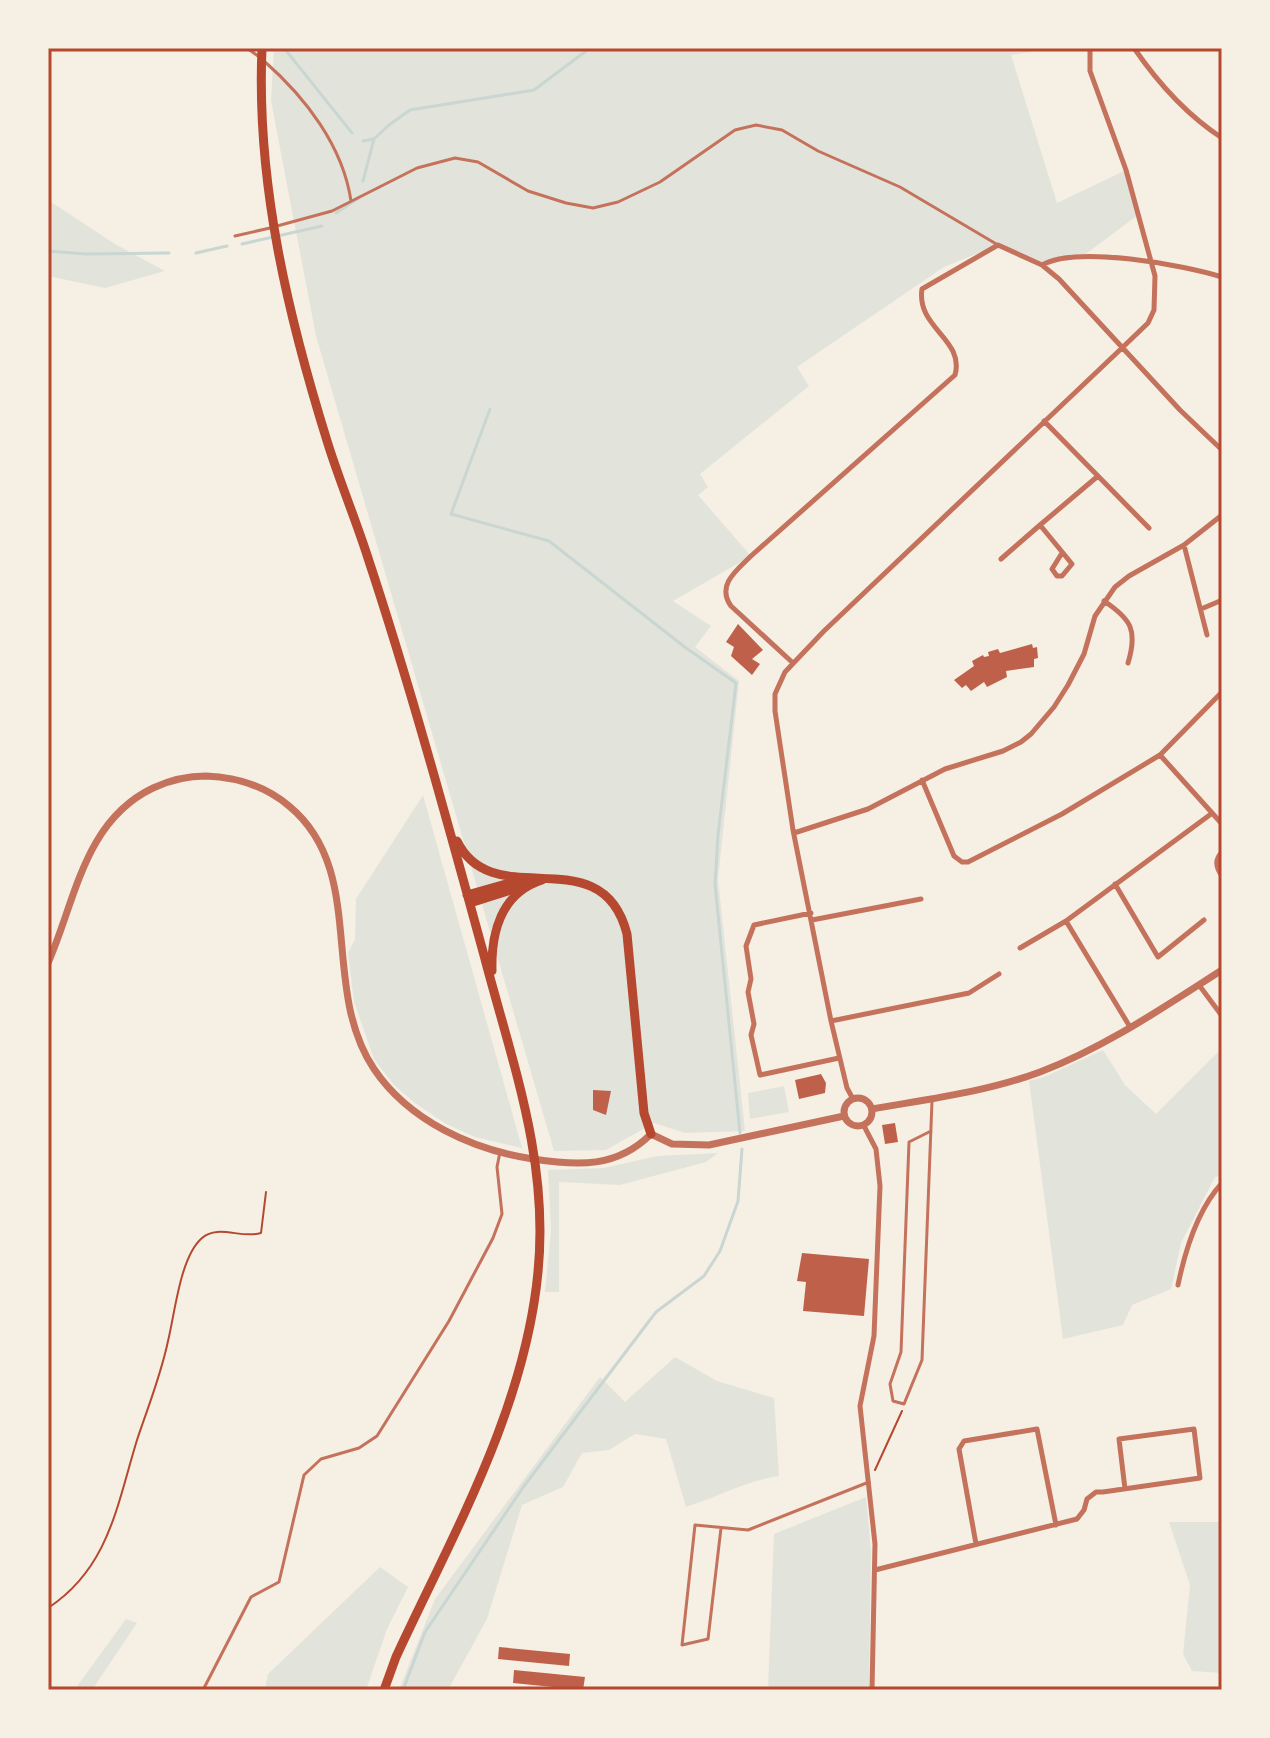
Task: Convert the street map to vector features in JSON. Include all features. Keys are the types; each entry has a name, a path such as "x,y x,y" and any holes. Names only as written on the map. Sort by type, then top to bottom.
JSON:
{"main road":[{"path":"257,50 271,212 287,295 328,444 368,556 446,816 529,1118 538,1169 541,1221 535,1299 523,1357 505,1415 384,1690"},
{"path":"446,816 459,846 473,863 490,873 532,880"},
{"path":"468,899 532,880 552,878 581,881 598,890 612,903 625,926 644,1113 651,1134"},
{"path":"492,986 492,945 497,923 532,880"}],"street":[{"path":"853,1099 839,1058 794,833 775,694 779,682 793,663 1148,323 1157,293 1151,262 1126,170 1090,71 1090,48"},
{"path":"1134,48 1154,77 1203,126 1222,138"},
{"path":"793,663 731,606 726,597 727,582 751,556 955,375 954,353 921,309 922,289 998,245 1042,265 1059,279 1180,410 1222,450"},
{"path":"1042,265 1054,258 1083,256 1151,262 1222,277"},
{"path":"1044,421 1149,528"},
{"path":"1001,559 1098,476"},
{"path":"794,833 868,809 922,780 957,764 1003,751 1031,734 1068,685 1084,654 1095,616 1104,601 1129,576 1184,545 1222,515"},
{"path":"1040,525 1072,564 1072,568 1057,576 1052,569 1062,553"},
{"path":"1184,545 1207,635"},
{"path":"1104,601 1123,613 1130,624 1133,640 1128,663"},
{"path":"1201,609 1220,601"},
{"path":"922,780 954,856 968,862 1062,814 1160,755 1222,692"},
{"path":"1160,755 1222,824"},
{"path":"48,963 81,871 96,840 115,813 136,796 178,779 224,776 251,783 276,795 299,814 317,836 330,864 337,895 344,986 353,1022 375,1070 396,1095 438,1126 477,1145 511,1155 586,1162 613,1159 630,1152 651,1134 672,1144 709,1145 844,1116"},
{"path":"1020,948 1066,921 1211,814"},
{"path":"1222,852 1216,862 1222,876"},
{"path":"1115,884 1158,957 1204,920"},
{"path":"839,1058 760,1075 751,1035 754,1024 748,992 751,979 746,946 748,936 754,925 921,899"},
{"path":"1066,921 1130,1027"},
{"path":"872,1109 976,1091 1037,1073 1130,1027 1222,970"},
{"path":"831,1021 969,993 999,974"},
{"path":"1199,985 1222,1016"},
{"path":"853,1099 863,1099 872,1109 870,1120 864,1126 851,1125 844,1116 846,1105 853,1099"},
{"path":"864,1126 876,1149 880,1186 874,1336 860,1406 875,1544 872,1690"},
{"path":"1178,1285 1193,1234 1222,1183"},
{"path":"976,1544 959,1449 964,1441 1037,1429 1056,1525"},
{"path":"875,1570 1077,1519 1087,1499 1096,1492 1125,1489 1200,1478 1194,1429 1119,1439 1125,1489"}],"lane":[{"path":"247,48 257,50 318,120 348,177 351,201"},
{"path":"235,236 310,219 417,168 455,158 478,162 528,191 593,208 618,202 660,182 735,130 756,125 782,130 818,151 900,187 998,245"},
{"path":"931,1131 909,1142 901,1352 890,1384 893,1401 904,1404 922,1360 931,1131 932,1098"},
{"path":"203,1690 251,1597 279,1582 304,1475 321,1459 359,1448 377,1436 449,1321 493,1238 502,1214 497,1167 500,1152"},
{"path":"721,1528 708,1639 682,1645 695,1525 748,1530 869,1482"}],"path":[{"path":"48,1608 69,1595 91,1568 108,1534 165,1355 183,1272 195,1247 204,1236 219,1231 249,1237 261,1233 266,1192"},
{"path":"869,1482 904,1404"}],"shaded area":[{"path":"274,48 1090,48 1049,49 1011,55 1057,203 1126,170 1138,215 1083,256 1042,265 998,245 944,267 797,367 809,386 700,474 708,487 698,495 751,556 673,601 711,626 695,647 739,681 718,879 745,1131 685,1133 654,1123 606,1150 554,1151 316,336 271,101"},
{"path":"48,200 115,244 165,271 105,288 48,276"},
{"path":"423,795 522,1148 475,1137 446,1124 394,1085 374,1059 354,1002 348,953 355,939 356,899"},
{"path":"1222,1048 1222,1175 1215,1177 1181,1243 1171,1289 1132,1305 1123,1325 1063,1339 1029,1081 1103,1050 1125,1085 1156,1114"},
{"path":"784,1086 789,1112 750,1119 748,1093"},
{"path":"718,1153 706,1162 620,1185 559,1182 559,1292 545,1292 551,1230 548,1170 604,1168 657,1156"},
{"path":"675,1357 717,1381 774,1398 779,1476 744,1485 686,1507 666,1439 635,1434 609,1450 582,1453 563,1487 522,1505 487,1619 448,1690 399,1690 435,1599 600,1377 625,1402"},
{"path":"866,1497 871,1552 869,1690 768,1690 774,1534"},
{"path":"1169,1522 1222,1522 1222,1673 1192,1671 1183,1654 1190,1585"},
{"path":"380,1567 408,1587 387,1629 366,1690 265,1690 268,1674"},
{"path":"126,1619 137,1623 92,1690 48,1690 48,1686 75,1689"}],"building":[{"path":"738,624 763,650 752,659 760,664 752,675 731,656 734,647 726,642"},
{"path":"1032,644 1033,648 1037,647 1038,658 1034,659 1034,667 1006,671 1007,677 987,687 984,682 971,691 954,680 974,666 972,661 983,655 989,656 988,652 998,649 1000,653"},
{"path":"821,1074 826,1083 825,1093 799,1099 795,1080"},
{"path":"593,1090 611,1091 606,1115 593,1110"},
{"path":"895,1123 898,1142 885,1144 882,1125"},
{"path":"802,1253 869,1259 864,1316 803,1311 806,1282 797,1281"},
{"path":"499,1647 570,1654 569,1666 498,1659"},
{"path":"514,1670 585,1677 583,1690 513,1683"}],"waterway":[{"path":"284,48 352,133"},
{"path":"363,181 374,139 410,110 534,90 590,48"},
{"path":"363,141 374,139"},
{"path":"336,213 359,198"},
{"path":"242,244 322,226"},
{"path":"196,253 227,246"},
{"path":"48,251 169,253"},
{"path":"490,409 451,514 549,541 736,683 715,884 740,1133"},
{"path":"403,1690 425,1632 524,1486 656,1312 704,1276 720,1251 738,1201 742,1149"}]}
